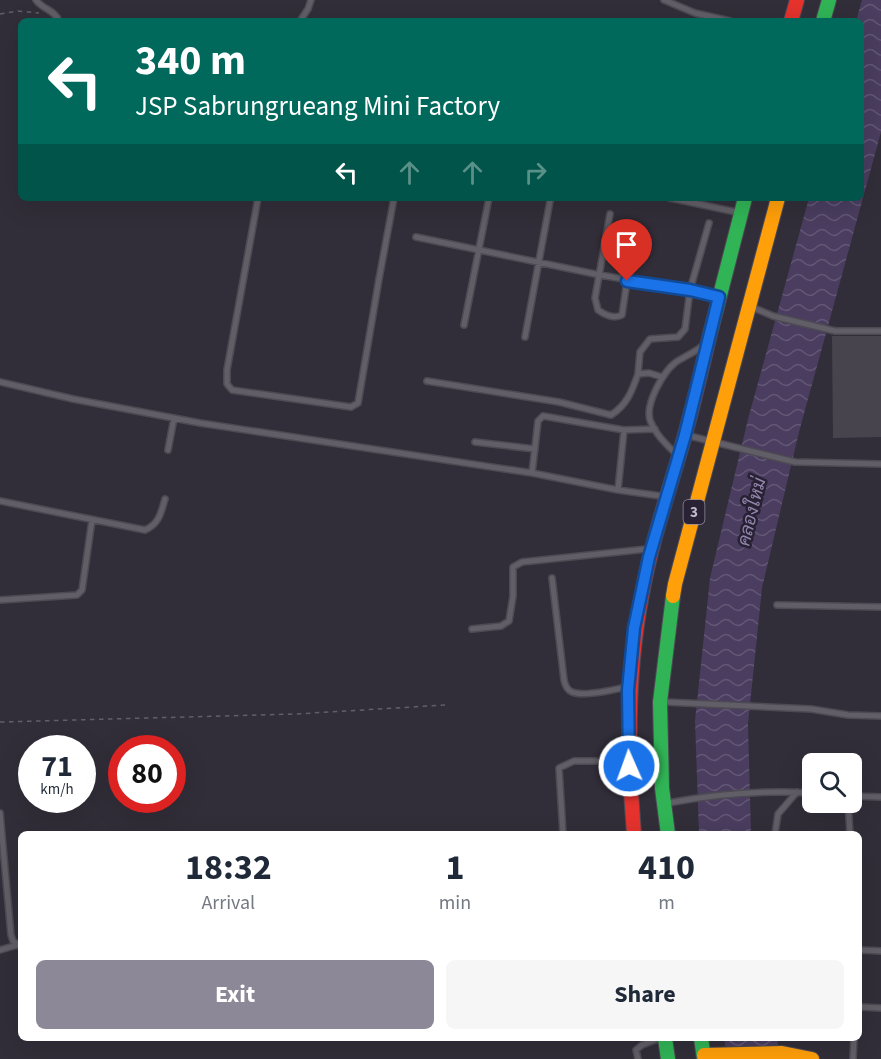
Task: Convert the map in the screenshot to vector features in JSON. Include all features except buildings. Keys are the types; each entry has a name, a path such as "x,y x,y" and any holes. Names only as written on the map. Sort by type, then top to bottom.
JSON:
{"main road":[{"path":"793,18 797,0"},
{"path":"825,18 829,0"},
{"name":"3","path":"634,831 628,748 628,687 634,628 652,549 685,435 744,201"},
{"name":"3","path":"668,831 663,804 660,702 675,584 777,201"},
{"path":"665,1041 668,1059"},
{"path":"702,1041 708,1056 782,1053 812,1059"}],"lane":[{"path":"36,0 53,12 57,18"},
{"path":"302,18 311,0"},
{"path":"664,0 695,13 717,18"},
{"path":"257,201 227,370 227,384 232,390 351,407 358,403 393,201"},
{"path":"465,325 488,201"},
{"path":"525,338 550,201"},
{"path":"684,201 741,213"},
{"path":"610,214 595,298 598,310 605,315 617,317 622,315 627,281"},
{"path":"427,381 559,402 611,415 621,409 629,398 638,374 640,352 650,339 678,337 685,329 690,290 709,223"},
{"path":"416,237 627,281 690,290 719,297"},
{"path":"749,306 773,316 835,331 881,331"},
{"path":"678,456 659,438 650,418 653,396 662,377 675,363 707,343"},
{"path":"638,374 649,373 662,377"},
{"path":"0,382 174,418 666,496"},
{"path":"532,473 538,421 543,416 624,430 655,429"},
{"path":"168,450 174,418"},
{"path":"618,490 624,430"},
{"path":"685,435 795,462 881,464"},
{"path":"475,442 535,448"},
{"path":"0,501 146,530 154,526 161,514 165,499"},
{"path":"0,600 76,595 82,590 92,520"},
{"path":"472,629 501,626 509,621 513,596 513,567 522,562 652,549"},
{"path":"552,578 566,688 573,693 604,692 628,687"},
{"path":"777,605 881,607"},
{"path":"660,702 811,709 848,715 881,716"},
{"path":"563,831 559,768 574,761 596,761"},
{"path":"663,804 692,798 757,792 802,792"},
{"path":"775,831 778,814 797,792"},
{"path":"862,796 881,797"},
{"path":"0,813 10,935 18,945"},
{"path":"849,813 850,831"},
{"path":"0,950 18,946"},
{"path":"862,950 881,951"},
{"path":"862,1007 881,1008"},
{"path":"638,1059 636,1050 652,1041"},
{"path":"853,1059 854,1041"}],"path":[{"path":"0,14 18,11 38,14 45,8"},
{"path":"0,722 296,714 446,705"}],"water":[{"path":"862,0 881,0 881,132 864,194 864,18 857,18"},
{"name":"คลองใหม่","path":"808,201 862,201 799,432 762,588 748,724 751,831 699,831 695,721 710,578 748,419"},
{"path":"724,1041 777,1041 780,1059 727,1059"}],"traffic: fast":[{"path":"824,18 829,0"},
{"path":"710,334 744,201"},
{"path":"668,831 662,788 660,702 673,596"},
{"path":"665,1041 668,1059"},
{"path":"701,1041 704,1059"}],"traffic: slow":[{"path":"673,596 777,201"},
{"path":"704,1055 782,1053 812,1059"}],"traffic: jam":[{"path":"792,18 797,0"},
{"path":"634,831 630,773 630,713 637,624 650,557 689,420 710,334"}],"route":[{"path":"627,281 690,290 719,297 685,435 649,557 634,628 628,690 629,766"}]}
